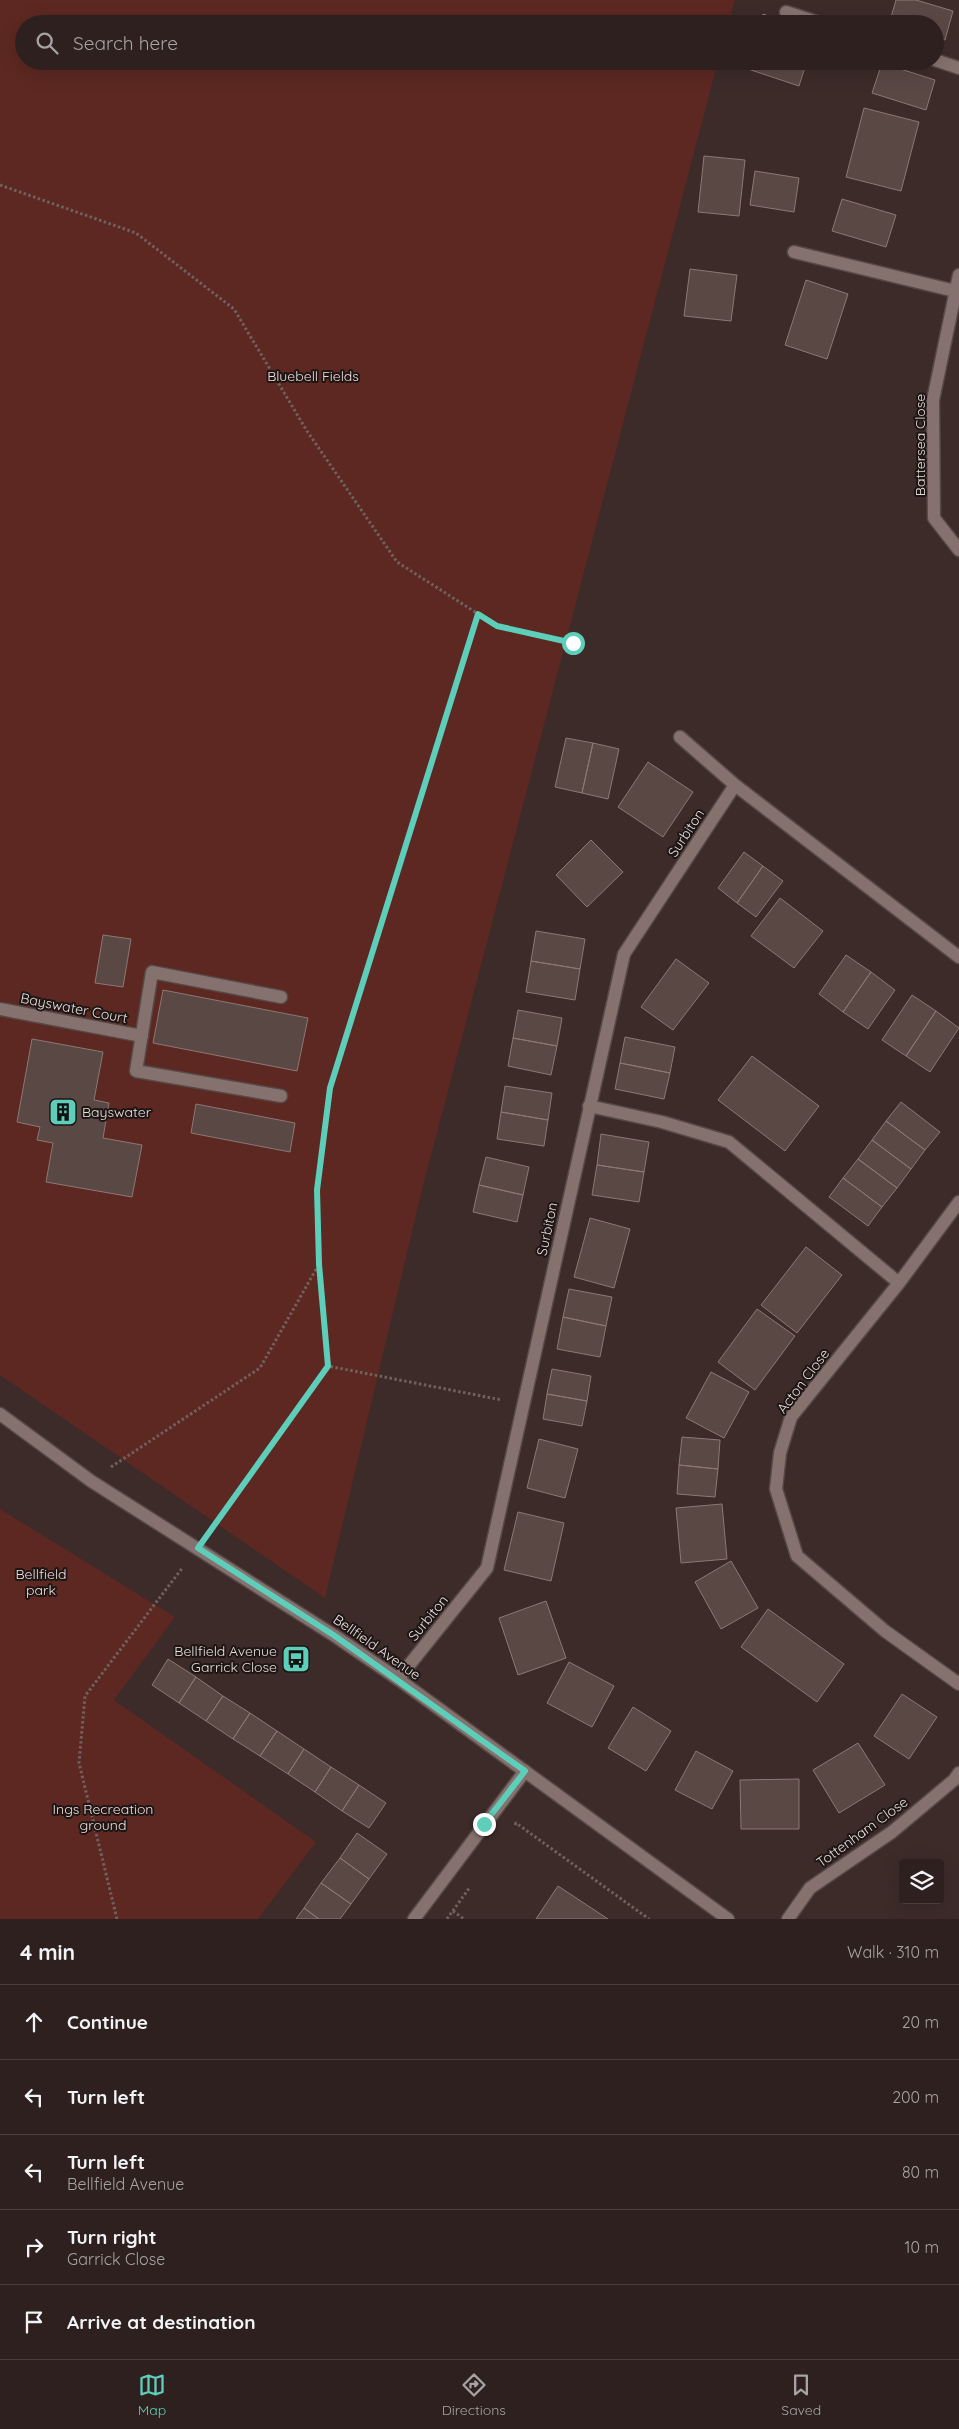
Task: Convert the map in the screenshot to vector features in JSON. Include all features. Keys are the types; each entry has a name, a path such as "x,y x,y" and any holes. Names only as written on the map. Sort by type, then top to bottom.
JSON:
{"street":[{"path":"786,12 795,15"},
{"path":"944,63 959,68"},
{"path":"794,252 957,291"},
{"name":"Battersea Close","path":"959,275 932,400 934,518 959,550"},
{"path":"680,737 735,785 959,958"},
{"name":"Surbiton","path":"398,1679 487,1568 624,954 735,785"},
{"path":"281,1096 136,1071 152,972 282,997"},
{"name":"Bayswater Court","path":"0,1009 142,1036"},
{"path":"589,1106 662,1122 729,1142 899,1283"},
{"name":"Acton Close","path":"959,1202 899,1283 791,1417 780,1453 776,1490 797,1556 885,1631 959,1684"},
{"name":"Bellfield Avenue","path":"0,1414 91,1481 335,1636 398,1679 728,1919"},
{"path":"414,1919 525,1771"},
{"name":"Tottenham Close","path":"788,1919 810,1888 892,1832 954,1780 959,1773"}],"path":[{"path":"0,185 136,233 234,309 307,431 397,562 497,626 573,643"},
{"path":"117,1919 79,1764 85,1696 198,1548 328,1366 319,1264 317,1190 330,1088 478,614"},
{"path":"91,1481 260,1368 319,1264"},
{"path":"328,1366 524,1404"},
{"path":"516,1823 649,1919"},
{"path":"453,1911 464,1919"}],"green space":[{"name":"Bluebell Fields","path":"0,0 735,0 731,15 15,15 15,70 716,70 422,1190 325,1598 0,1375"},
{"name":"Ings Recreation ground","path":"0,1509 175,1617 114,1700 316,1842 258,1919 0,1919"}],"building":[{"path":"896,0 916,0 953,11 945,40 944,15 892,15"},
{"path":"751,70 804,70 799,86"},
{"path":"880,70 904,70 935,80 926,110 872,93"},
{"path":"864,108 919,122 901,191 846,177"},
{"path":"704,156 745,160 739,216 698,212"},
{"path":"755,171 799,178 794,212 750,205"},
{"path":"842,199 896,215 886,247 832,231"},
{"path":"690,269 737,275 731,321 684,316"},
{"path":"806,280 848,294 827,359 785,345"},
{"path":"566,738 593,743 582,793 555,787"},
{"path":"593,743 619,749 608,799 582,793"},
{"path":"648,762 693,792 663,837 618,807"},
{"path":"591,840 623,872 587,907 556,875"},
{"path":"744,852 763,866 737,903 718,888"},
{"path":"763,866 783,881 756,917 737,903"},
{"path":"780,898 823,931 794,968 751,936"},
{"path":"536,931 585,939 580,969 531,961"},
{"path":"103,935 131,939 123,987 95,983"},
{"path":"846,955 871,972 843,1012 819,994"},
{"path":"676,959 709,983 673,1030 641,1007"},
{"path":"531,961 580,969 575,1000 526,992"},
{"path":"871,972 895,990 868,1029 843,1012"},
{"path":"163,990 308,1018 297,1071 153,1043"},
{"path":"912,995 936,1011 906,1056 882,1040"},
{"path":"518,1010 562,1018 557,1046 513,1038"},
{"path":"936,1011 959,1028 930,1072 906,1056"},
{"path":"625,1037 675,1047 670,1073 620,1063"},
{"path":"513,1038 557,1046 551,1075 508,1066"},
{"name":"Bayswater","path":"32,1039 103,1052 94,1100 109,1103 103,1138 142,1145 132,1197 46,1182 53,1143 37,1140 40,1127 17,1122"},
{"path":"752,1056 819,1106 785,1151 718,1100"},
{"path":"620,1063 670,1073 664,1099 615,1089"},
{"path":"505,1086 552,1093 548,1120 501,1112"},
{"path":"901,1102 940,1132 925,1150 886,1121"},
{"path":"196,1104 295,1123 290,1152 191,1133"},
{"path":"501,1112 548,1120 544,1146 497,1139"},
{"path":"886,1121 925,1150 911,1169 872,1140"},
{"path":"601,1134 649,1142 644,1172 597,1165"},
{"path":"872,1140 911,1169 897,1188 858,1159"},
{"path":"486,1157 529,1167 523,1195 479,1185"},
{"path":"858,1159 897,1188 882,1207 843,1178"},
{"path":"597,1165 644,1172 639,1202 592,1195"},
{"path":"843,1178 882,1207 868,1226 829,1197"},
{"path":"479,1185 523,1195 517,1222 473,1212"},
{"path":"590,1218 630,1229 614,1288 574,1277"},
{"path":"806,1247 842,1275 797,1333 761,1305"},
{"path":"569,1289 612,1297 606,1326 563,1317"},
{"path":"757,1309 795,1336 755,1390 718,1362"},
{"path":"563,1317 606,1326 600,1357 557,1349"},
{"path":"552,1369 591,1376 587,1401 547,1394"},
{"path":"711,1372 749,1392 724,1438 686,1418"},
{"path":"547,1394 587,1401 582,1426 543,1419"},
{"path":"682,1437 720,1440 718,1469 679,1465"},
{"path":"539,1439 578,1449 565,1498 527,1488"},
{"path":"679,1465 718,1469 715,1497 677,1494"},
{"path":"722,1504 727,1559 681,1563 676,1508"},
{"path":"518,1512 564,1523 551,1581 504,1570"},
{"path":"731,1561 758,1608 721,1629 695,1582"},
{"path":"546,1601 566,1658 518,1675 499,1618"},
{"path":"768,1609 844,1664 817,1702 741,1647"},
{"path":"168,1659 196,1677 179,1703 152,1685"},
{"path":"569,1662 614,1686 592,1727 547,1703"},
{"path":"196,1677 223,1696 206,1721 179,1703"},
{"path":"902,1694 937,1717 909,1759 874,1736"},
{"path":"223,1696 250,1713 233,1739 206,1721"},
{"path":"633,1707 671,1731 646,1771 608,1748"},
{"path":"250,1713 277,1731 260,1756 233,1739"},
{"path":"277,1731 304,1749 288,1774 260,1756"},
{"path":"858,1743 885,1785 839,1813 813,1770"},
{"path":"304,1749 331,1767 315,1792 288,1774"},
{"path":"696,1751 733,1771 712,1809 675,1790"},
{"path":"331,1767 359,1785 342,1811 315,1792"},
{"path":"799,1779 799,1829 741,1829 740,1780"},
{"path":"359,1785 386,1803 369,1828 342,1811"},
{"path":"357,1833 387,1854 369,1879 340,1858"},
{"path":"340,1858 369,1879 351,1904 321,1883"},
{"path":"321,1883 351,1904 340,1919 319,1919 304,1908"},
{"path":"558,1886 608,1919 536,1919"},
{"path":"304,1908 319,1919 296,1919"}],"place":[{"name":"Bayswater","path":"63,1112"},
{"name":"Bellfield Avenue Garrick Close","path":"296,1659"}],"route":[{"path":"484,1824 525,1771 335,1636 198,1548 328,1366 319,1264 317,1190 330,1088 478,614 497,626 573,643"}],"park label":[{"name":"Bellfield park","path":"41,1582"}]}
